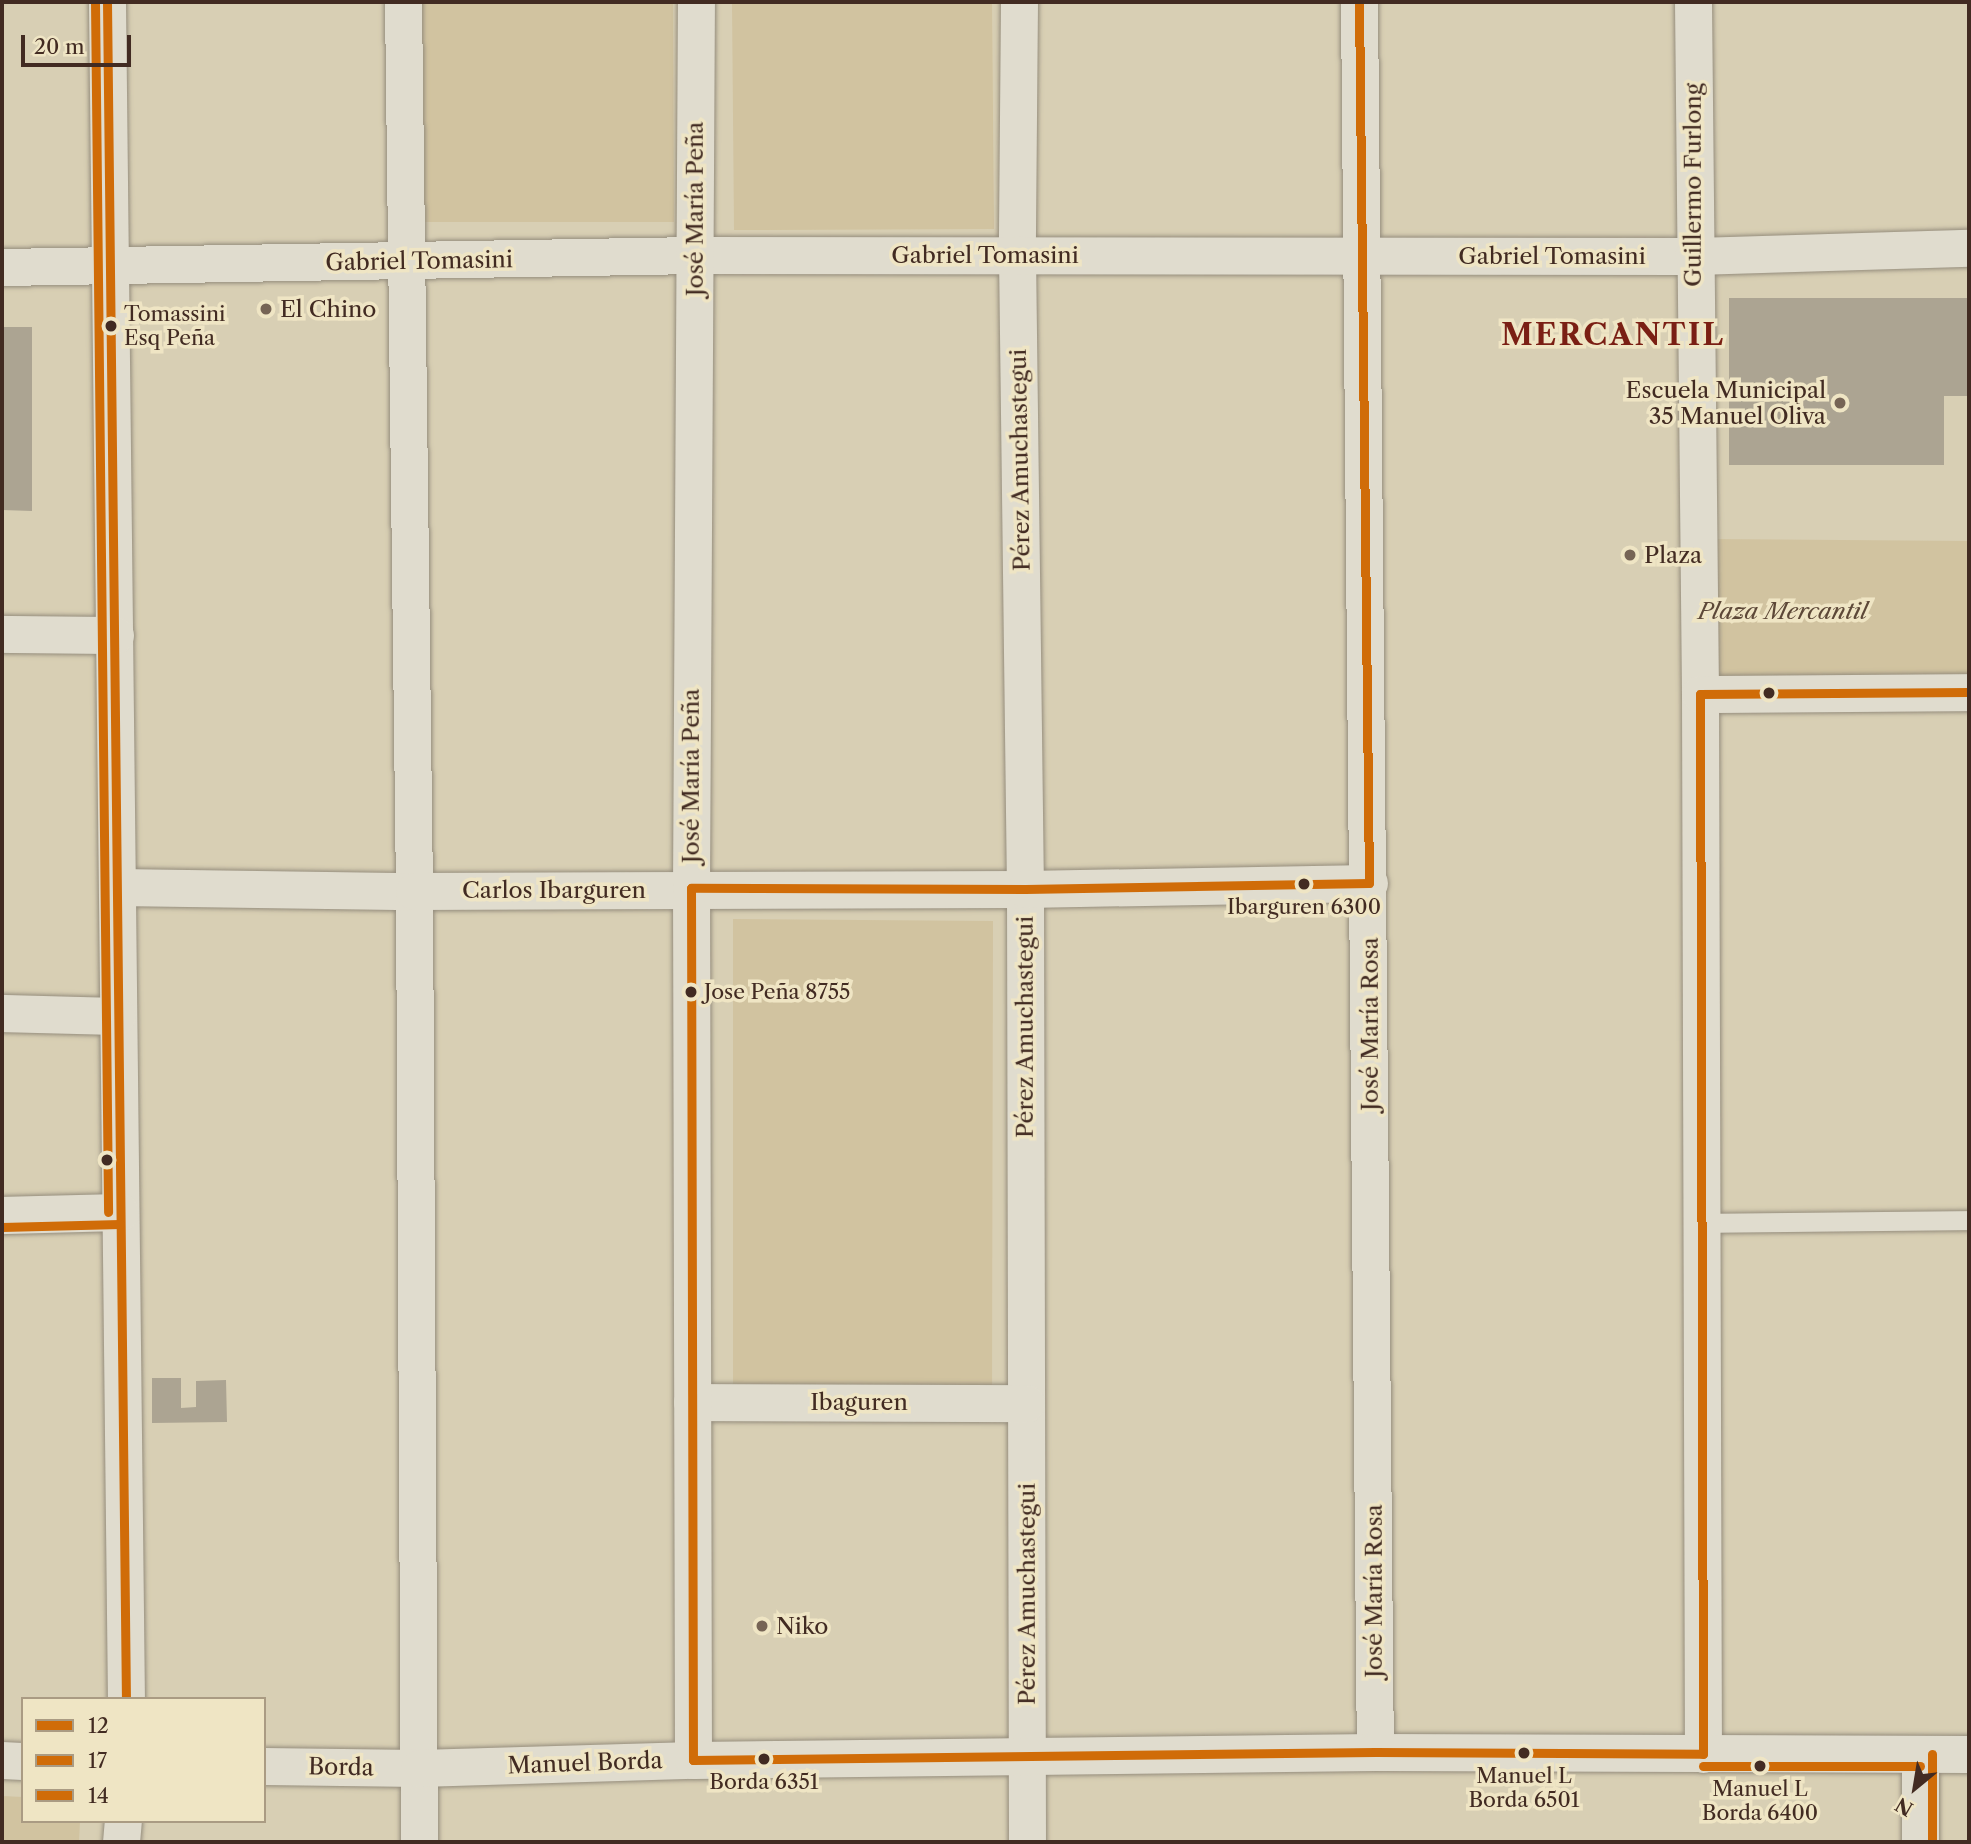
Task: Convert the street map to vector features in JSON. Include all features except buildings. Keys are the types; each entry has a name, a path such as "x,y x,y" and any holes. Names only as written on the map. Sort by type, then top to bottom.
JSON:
{"street":[{"path":"107,2 126,1697"},
{"path":"403,2 414,891 419,1842"},
{"name":"José María Peña","path":"693,1759 691,888 696,2"},
{"name":"Pérez Amuchastegui","path":"1019,2 1017,254 1025,889 1027,1842"},
{"name":"José María Rosa","path":"1359,2 1375,1752"},
{"name":"Guillermo Furlong","path":"1693,2 1693,256 1700,694 1703,1754"},
{"name":"Gabriel Tomasini","path":"2,267 695,255 1017,254 1360,258 1693,256 1969,248"},
{"path":"2,634 115,635"},
{"path":"1700,694 1969,692"},
{"name":"Carlos Ibarguren","path":"117,887 414,891 1025,889 1369,883"},
{"path":"2,1013 117,1016"},
{"path":"2,1216 120,1212"},
{"name":"Ibaguren","path":"692,1402 1026,1403"},
{"name":"Manuel Borda","path":"419,1768 693,1759 1375,1752 1969,1754"},
{"path":"1920,1754 1920,1842"},
{"path":"2,1760 21,1761"},
{"name":"Borda","path":"266,1766 419,1768"},
{"path":"121,1842 122,1823"}],"lane":[{"path":"1701,1223 1969,1220"}],"green space":[{"path":"422,2 673,2 674,222 423,222"},
{"path":"732,2 992,2 994,229 734,230"},
{"name":"Plaza Mercantil","path":"1709,539 1969,541 1969,680 1710,685"},
{"path":"733,919 993,921 992,1397 733,1396"},
{"path":"2,1796 21,1797 21,1823 80,1823 79,1842 2,1842"}],"transit line":[{"name":"14","path":"95,2 108,1212"},
{"name":"17","path":"107,2 126,1697"},
{"name":"12","path":"1359,2 1369,883 1025,889 691,888 693,1760 1375,1752 1703,1754 1700,694 1969,692"},
{"name":"14","path":"2,1227 120,1224"},
{"name":"14","path":"1932,1754 1932,1842"},
{"name":"14","path":"1703,1766 1920,1766"}],"place":[{"name":"El Chino","path":"266,309"},
{"name":"Tomassini Esq Peña","path":"111,326"},
{"name":"Escuela Municipal 35 Manuel Oliva","path":"1840,403"},
{"name":"Plaza","path":"1630,555"},
{"name":"Ibarguren 6300","path":"1304,884"},
{"name":"Jose Peña 8755","path":"691,992"},
{"name":"Niko","path":"762,1626"},
{"name":"Manuel L Borda 6501","path":"1524,1753"},
{"name":"Borda 6351","path":"764,1759"},
{"name":"Manuel L Borda 6400","path":"1760,1766"}],"district":[{"name":"MERCANTIL","path":"1613,335"}]}
